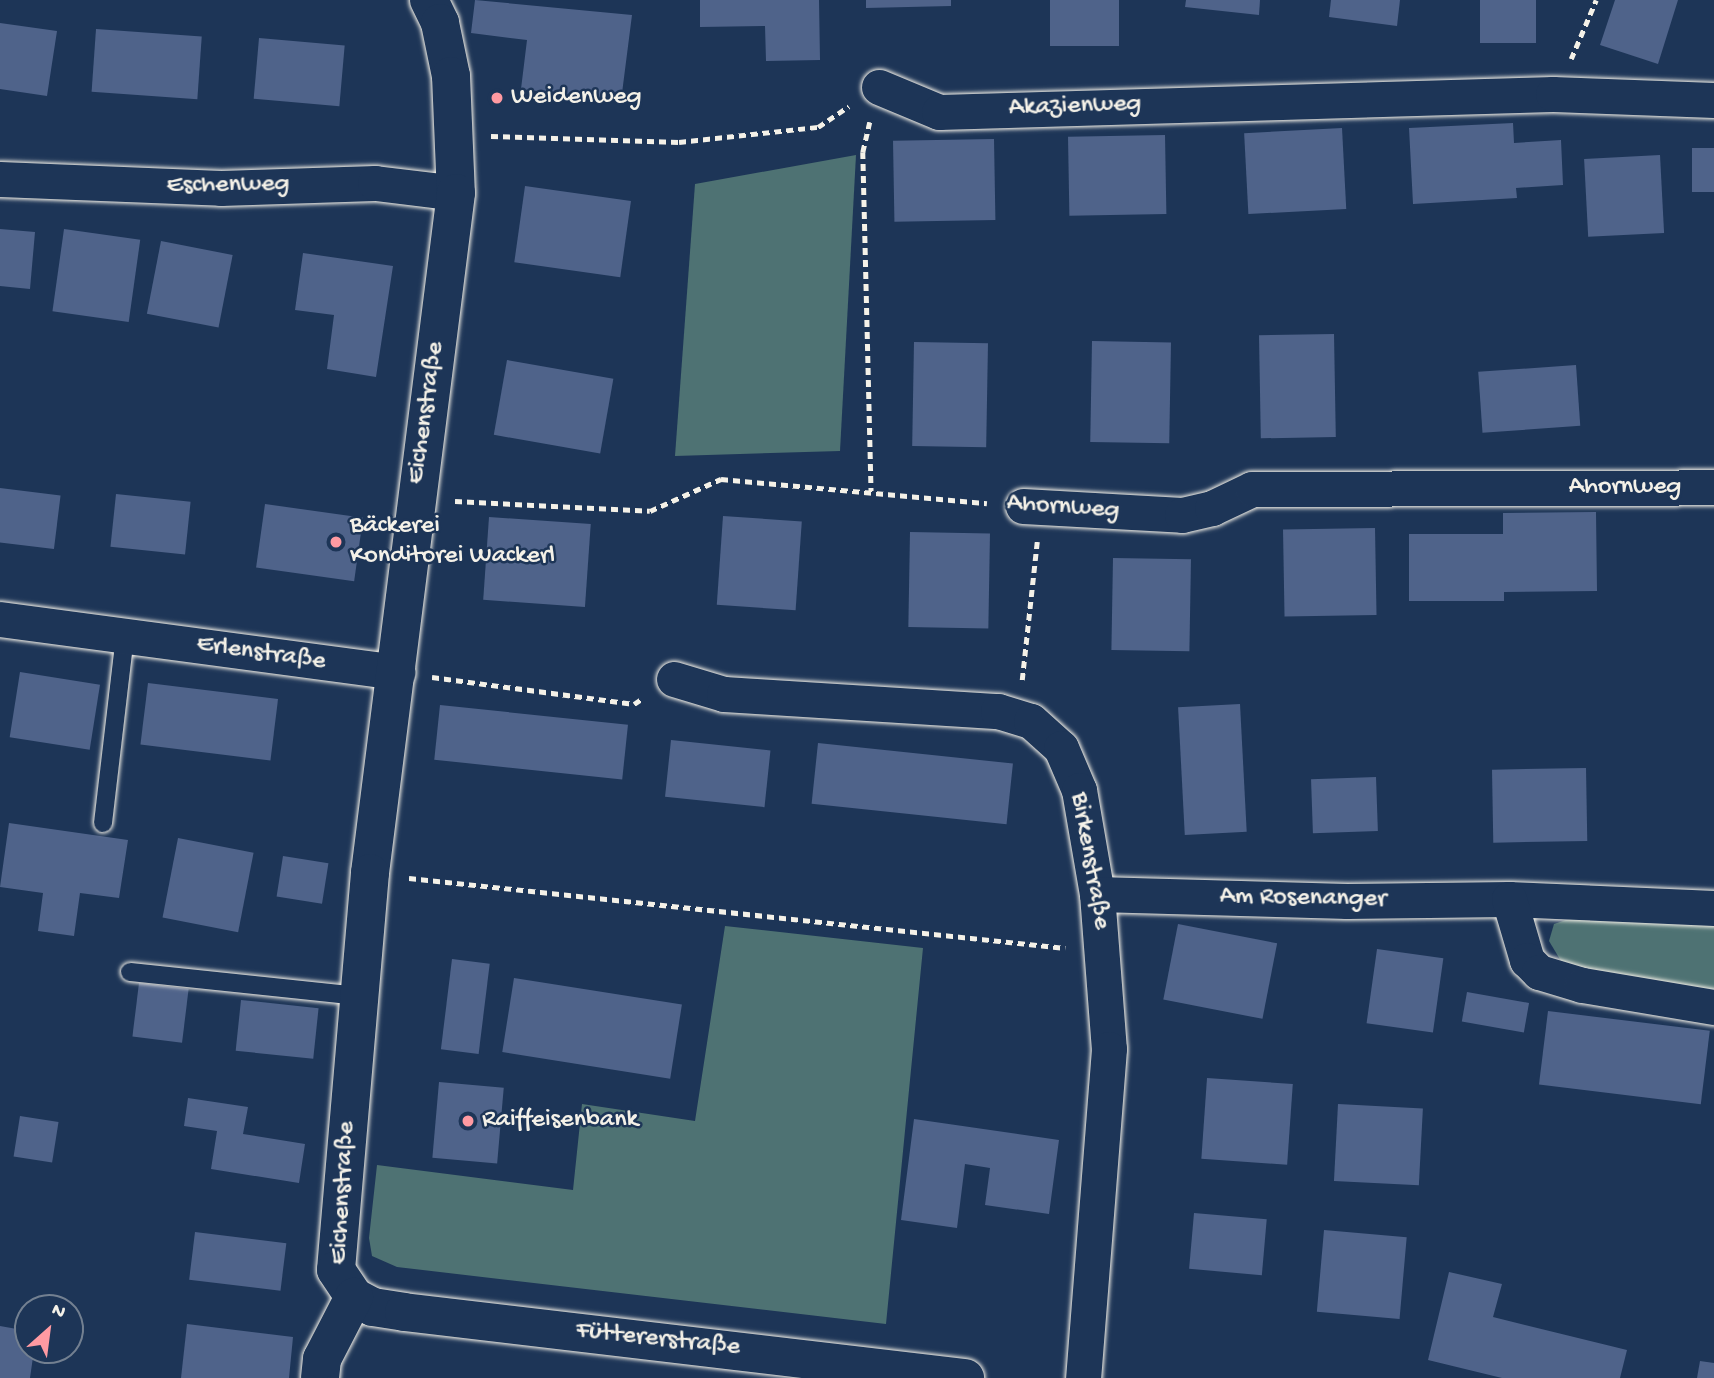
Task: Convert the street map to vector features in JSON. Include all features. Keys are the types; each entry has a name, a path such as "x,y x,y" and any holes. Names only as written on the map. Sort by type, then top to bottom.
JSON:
{"street":[{"name":"Eichenstraße","path":"320,1378 322,1359 354,1297 336,1270 357,996 370,873 397,672 415,499 456,193 451,76 440,23 429,0"},
{"name":"Akazienweg","path":"879,87 939,112 1553,94 1714,100"},
{"name":"Eschenweg","path":"0,178 221,188 375,183 456,193"},
{"name":"Ahornweg","path":"1032,506 1182,515 1212,508 1252,489 1714,487"},
{"name":"Erlenstraße","path":"0,619 397,672"},
{"name":"Birkenstraße","path":"674,678 724,694 1014,715 1048,732 1070,765 1079,790 1097,894 1109,1049 1083,1378"},
{"name":"Am Rosenanger","path":"1097,894 1347,901 1509,899 1714,908"},
{"path":"1509,899 1527,960 1539,972 1583,985 1714,1007"},
{"name":"Füttererstraße","path":"354,1297 373,1307 404,1312 965,1378"}],"lane":[{"path":"103,823 125,635"},
{"path":"130,972 357,996"}],"path":[{"path":"1553,94 1597,0"},
{"path":"454,135 679,142 818,127 879,87"},
{"path":"870,491 863,152 879,87"},
{"name":"Ahornweg","path":"415,499 650,511 721,479 1032,506"},
{"path":"1014,715 1021,687 1032,506"},
{"path":"397,672 634,704 674,678"},
{"path":"370,873 1062,949 1102,943"}],"green space":[{"path":"856,155 840,451 675,456 695,184"},
{"path":"1569,919 1714,922 1714,994 1564,966 1549,941 1554,924"},
{"path":"725,926 923,948 886,1324 397,1267 372,1256 369,1238 377,1165 573,1190 582,1104 695,1121"}],"building":[{"path":"475,0 632,15 621,101 521,89 527,40 471,33"},
{"path":"700,0 819,0 820,60 766,61 765,26 700,27"},
{"path":"866,0 951,0 951,6 866,8"},
{"path":"1050,0 1119,0 1119,46 1050,46"},
{"path":"1186,0 1260,0 1259,15 1185,7"},
{"path":"1331,0 1400,0 1397,26 1329,17"},
{"path":"1480,0 1536,0 1536,43 1480,43"},
{"path":"1615,0 1678,0 1658,64 1600,45"},
{"path":"0,23 57,31 47,96 0,89"},
{"path":"96,29 202,36 197,99 92,92"},
{"path":"259,38 345,45 339,106 254,99"},
{"path":"1513,123 1514,143 1561,140 1563,185 1516,188 1517,198 1413,204 1409,128"},
{"path":"1342,128 1346,209 1248,214 1244,133"},
{"path":"1165,135 1166,214 1069,216 1068,137"},
{"path":"994,139 995,220 894,222 893,141"},
{"path":"1692,148 1714,148 1714,192 1692,192"},
{"path":"1660,155 1664,233 1588,237 1584,159"},
{"path":"525,186 631,201 620,277 514,262"},
{"path":"0,229 35,232 30,289 0,286"},
{"path":"64,229 140,240 129,322 52,311"},
{"path":"161,241 233,255 219,328 147,314"},
{"path":"303,253 393,266 376,377 327,369 334,315 295,310"},
{"path":"1334,334 1336,437 1261,438 1259,335"},
{"path":"1092,341 1171,342 1169,443 1090,442"},
{"path":"914,342 988,343 986,447 912,446"},
{"path":"507,360 613,379 600,454 494,435"},
{"path":"1576,365 1580,426 1482,433 1478,372"},
{"path":"0,488 61,495 54,549 0,542"},
{"path":"116,494 191,502 185,555 110,547"},
{"path":"265,504 363,518 354,581 256,567"},
{"path":"1596,512 1597,591 1504,592 1504,601 1409,601 1409,534 1503,534 1503,513"},
{"path":"723,516 802,522 796,610 717,605"},
{"path":"489,517 591,524 585,607 483,600"},
{"path":"1375,528 1377,615 1285,617 1283,530"},
{"path":"910,532 990,533 988,628 908,627"},
{"path":"1113,558 1191,559 1189,651 1111,650"},
{"path":"20,672 100,685 90,750 10,737"},
{"path":"148,683 278,699 270,761 140,745"},
{"path":"1240,704 1247,832 1185,835 1178,707"},
{"path":"440,705 628,725 622,779 434,760"},
{"path":"671,740 770,750 764,807 665,797"},
{"path":"818,743 1013,763 1007,824 812,804"},
{"path":"1586,768 1587,841 1493,843 1492,770"},
{"path":"1376,777 1378,831 1313,833 1311,779"},
{"path":"9,823 128,840 119,898 80,893 74,936 38,931 43,893 0,887"},
{"path":"178,838 254,853 238,932 163,918"},
{"path":"283,856 328,863 322,904 277,896"},
{"path":"1178,924 1277,943 1262,1019 1163,1000"},
{"path":"1377,949 1443,958 1433,1033 1367,1023"},
{"path":"452,959 490,964 479,1054 441,1049"},
{"path":"514,978 682,1005 670,1079 502,1052"},
{"path":"139,983 189,989 182,1043 132,1037"},
{"path":"1467,992 1529,1003 1524,1032 1462,1022"},
{"path":"241,1000 319,1008 313,1059 236,1051"},
{"path":"1548,1011 1710,1031 1701,1104 1539,1084"},
{"path":"1207,1078 1293,1084 1287,1165 1201,1159"},
{"path":"439,1082 504,1088 497,1163 432,1158"},
{"path":"188,1098 248,1107 243,1134 305,1144 299,1183 211,1169 217,1131 184,1126"},
{"path":"1338,1104 1423,1108 1419,1185 1334,1181"},
{"path":"20,1116 59,1122 52,1163 14,1156"},
{"path":"914,1119 1059,1140 1049,1214 985,1205 990,1168 965,1164 957,1228 901,1220"},
{"path":"1194,1213 1267,1219 1262,1275 1189,1269"},
{"path":"1324,1230 1407,1237 1400,1319 1317,1312"},
{"path":"195,1232 286,1243 280,1291 189,1280"},
{"path":"1449,1272 1502,1284 1493,1317 1627,1350 1620,1378 1502,1378 1428,1360"},
{"path":"187,1324 293,1337 289,1378 181,1378"},
{"path":"0,1326 14,1328 14,1364 32,1364 30,1378 0,1378"},
{"path":"1700,1361 1714,1363 1714,1378 1697,1378"}],"place":[{"name":"Weidenweg","path":"497,98"},
{"name":"Bäckerei Konditorei Wackerl","path":"336,542"},
{"name":"Raiffeisenbank","path":"468,1121"}]}
